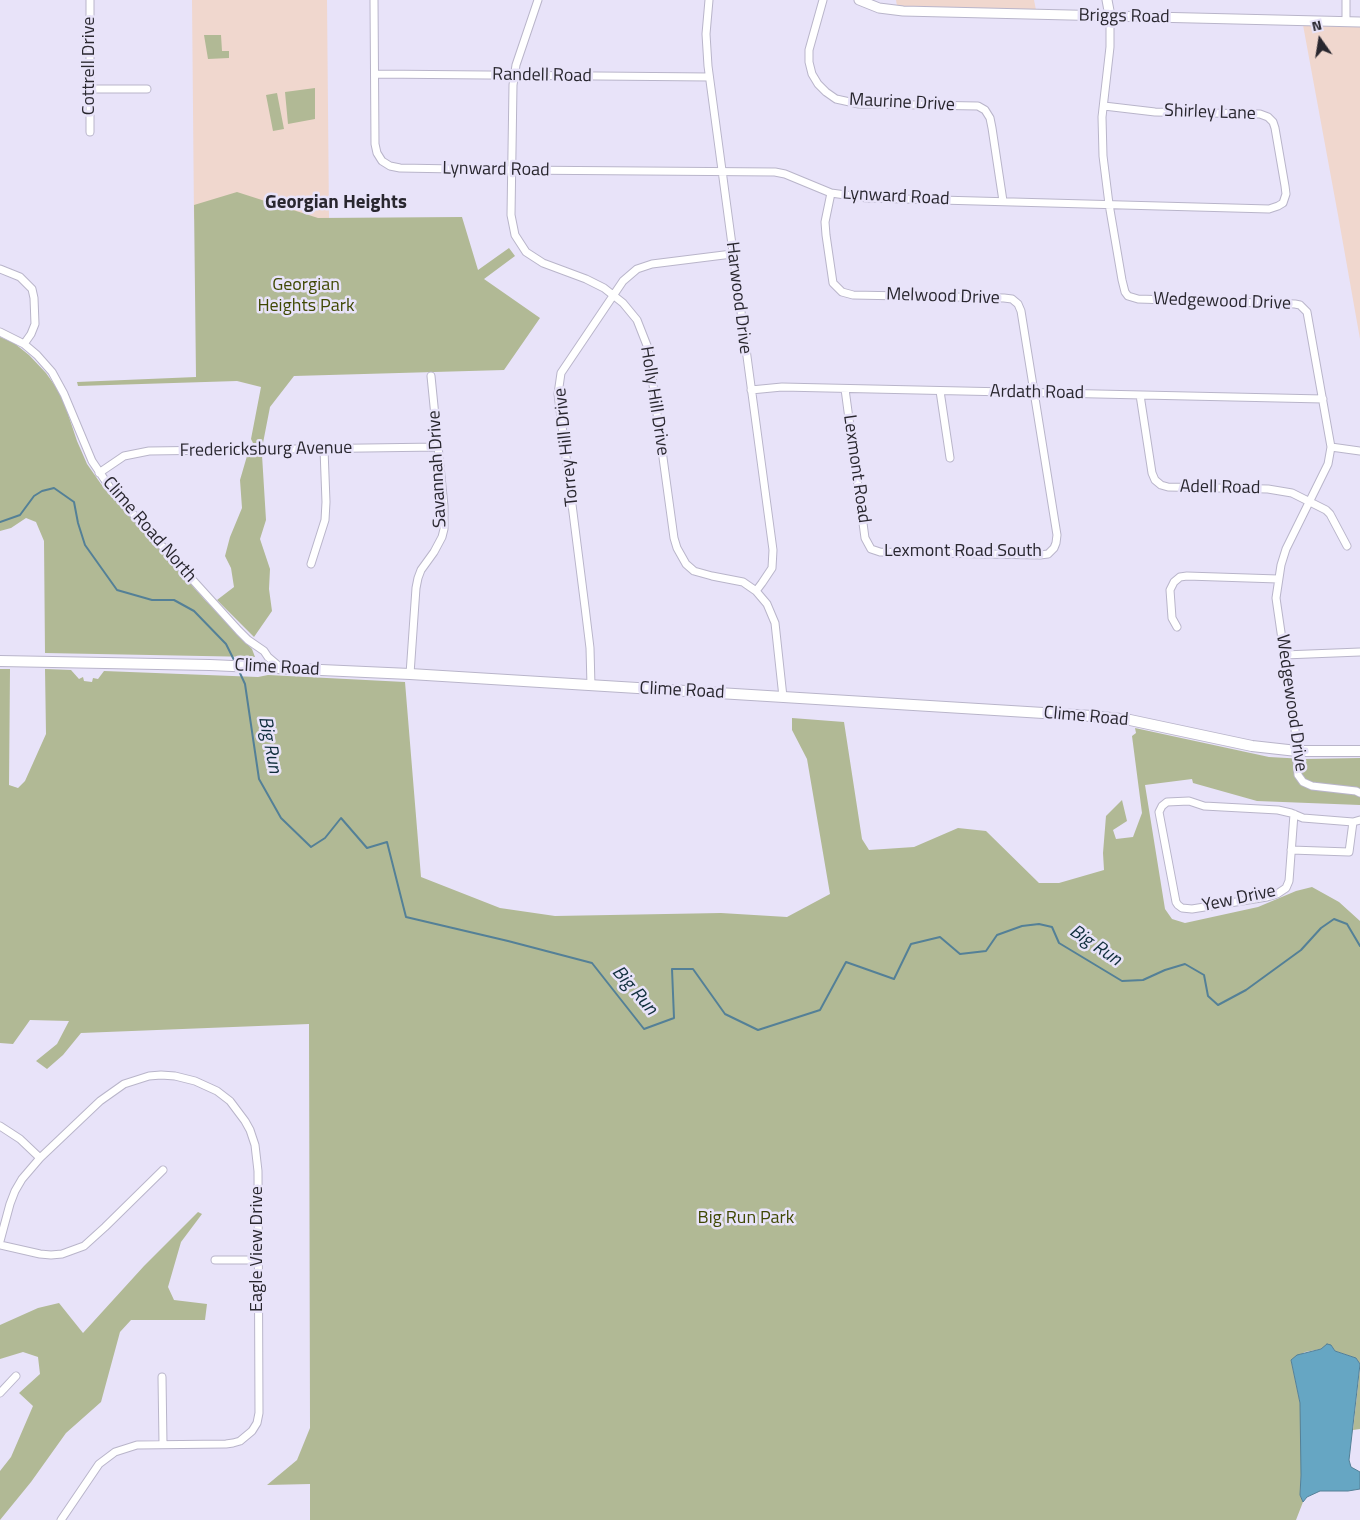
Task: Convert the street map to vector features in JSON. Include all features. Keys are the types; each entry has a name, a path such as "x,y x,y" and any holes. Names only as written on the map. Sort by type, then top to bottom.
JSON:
{"main road":[{"name":"Clime Road","path":"0,661 262,667 410,674 1113,718 1162,726 1252,746 1297,751 1360,751"}],"street":[{"name":"Cottrell Drive","path":"90,0 90,132"},
{"path":"374,0 375,74"},
{"name":"Holly Hill Drive","path":"538,0 516,65 513,85 511,215 515,235 526,252 543,263 604,288 623,303 637,320 648,348 674,538 681,557 694,571 743,582 756,590"},
{"name":"Harwood Drive","path":"709,0 706,34 709,78 773,550 772,568 756,590"},
{"name":"Maurine Drive","path":"823,0 809,50 812,74 818,84 836,99 860,104 978,106 985,110 990,118 1004,201"},
{"name":"Briggs Road","path":"859,0 879,8 902,11 1360,22"},
{"name":"Wedgewood Drive","path":"1107,0 1110,16 1110,47 1104,106 1103,156 1109,204 1125,292 1128,296 1138,299 1282,303 1300,305 1307,312 1331,447 1328,464 1280,565 1276,598 1295,729 1298,775 1303,782 1312,786 1360,793"},
{"path":"1346,0 1346,22"},
{"name":"Randell Road","path":"375,74 709,78"},
{"name":"Lynward Road","path":"375,74 375,144 377,153 382,161 390,166 400,168 775,172 785,174 831,193 867,198 1273,208 1281,205 1285,198 1286,192 1281,162"},
{"path":"90,89 147,89"},
{"name":"Shirley Lane","path":"1104,106 1135,111 1264,115 1273,122 1281,162"},
{"name":"Melwood Drive","path":"831,193 825,222 830,273 835,286 846,294 1012,299 1018,304 1021,311 1057,535 1054,548"},
{"name":"Torrey Hill Drive","path":"591,686 590,648 558,388 561,373 623,281 637,269 652,264 732,254"},
{"path":"0,269 20,277 32,290 34,298 34,324 31,334 24,344"},
{"name":"Clime Road North","path":"0,332 24,344 52,372 64,394 85,447 99,473 113,492 239,631 282,668"},
{"name":"Savannah Drive","path":"410,674 418,578 442,537 444,529 444,506 432,376"},
{"name":"Ardath Road","path":"751,390 782,388 846,389 1323,400"},
{"name":"Lexmont Road","path":"846,389 866,538 871,549"},
{"path":"940,391 950,458"},
{"name":"Adell Road","path":"1140,395 1152,473 1155,480 1161,485 1168,487 1278,490 1292,493 1310,502"},
{"name":"Fredericksburg Avenue","path":"99,473 124,456 149,451 438,447"},
{"path":"1331,447 1360,451"},
{"path":"311,564 325,520 324,449"},
{"path":"1310,502 1330,514 1347,546"},
{"name":"Lexmont Road South","path":"871,549 880,552 1040,555 1048,554 1054,548"},
{"path":"1177,627 1172,618 1170,590 1174,582 1180,577 1278,579"},
{"path":"756,590 767,604 775,622 783,697"},
{"path":"1284,654 1360,652"},
{"name":"Yew Drive","path":"1189,801 1204,806 1278,810 1294,814 1289,882 1286,888 1277,894 1187,910 1178,906 1159,812 1162,806 1168,802 1189,801"},
{"path":"1291,850 1349,852 1356,821 1303,818 1294,814"},
{"name":"Eagle View Drive","path":"0,1243 10,1204 22,1179 40,1158 100,1100 124,1084 149,1076 161,1075 185,1078 207,1085 217,1091 238,1110 255,1145 258,1171 259,1413 252,1431 240,1441 226,1444 163,1444"},
{"path":"0,1126 20,1139 40,1158"},
{"path":"0,1243 40,1254 51,1255 71,1252 84,1246 106,1227 163,1170"},
{"path":"215,1260 258,1260"},
{"path":"0,1393 16,1376"},
{"path":"61,1520 96,1469 107,1457 115,1452 137,1445 163,1444 162,1377"}],"shaded area":[{"path":"192,0 327,0 329,218 194,219"},
{"path":"896,0 1034,0 1036,10 897,6"},
{"path":"1303,25 1360,26 1360,339 1338,215"}],"green space":[{"path":"204,35 221,35 222,51 229,51 229,58 208,59"},
{"path":"315,88 315,119 288,124 285,92"},
{"path":"277,93 284,129 273,131 266,95"},
{"name":"Georgian Heights Park","path":"237,192 318,218 462,217 478,270 509,248 515,256 484,279 540,318 504,370 294,376 270,407 263,443 253,443 251,439 261,387 237,381 78,386 77,382 196,377 194,205"},
{"path":"0,337 14,343 29,355 46,373 64,402 87,464 101,484 205,600 252,649 255,657 45,653 44,541 36,522 26,518 11,528 0,531"},
{"path":"262,455 266,520 260,539 270,569 269,589 272,611 254,637 217,600 234,587 231,568 225,556 230,537 242,508 240,480 247,456"},
{"name":"Big Run Park","path":"0,669 10,669 9,785 18,788 25,781 46,734 45,669 71,670 79,679 83,677 84,681 92,682 93,678 98,679 104,671 258,677 268,675 405,682 421,877 500,908 555,916 721,913 787,917 830,894 807,759 792,730 792,718 844,722 862,839 869,850 914,847 958,828 986,831 1039,883 1059,883 1104,870 1103,853 1106,816 1122,800 1127,821 1113,830 1116,839 1133,837 1142,813 1132,736 1136,733 1135,728 1269,757 1305,759 1360,758 1360,805 1257,801 1193,783 1192,779 1145,785 1165,909 1172,919 1185,923 1258,907 1296,891 1312,887 1339,902 1360,921 1360,1364 1356,1358 1335,1351 1331,1345 1305,1352 1291,1360 1301,1414 1300,1495 1303,1502 1296,1520 310,1520 310,1484 267,1485 297,1460 310,1428 309,1024 81,1033 63,1055 47,1069 36,1061 57,1044 69,1021 30,1020 13,1044 0,1043"},
{"path":"198,1212 202,1214 181,1242 168,1287 174,1300 207,1304 205,1320 131,1320 120,1332 101,1402 66,1433 31,1482 0,1520 0,1471 11,1457 33,1406 19,1393 40,1374 38,1357 23,1352 0,1359 0,1325 38,1308 59,1303 83,1333 144,1266"},
{"path":"1360,1368 1360,1429 1353,1430"}],"water":[{"path":"1327,1344 1331,1345 1335,1351 1356,1358 1360,1364 1349,1460 1351,1467 1360,1472 1360,1489 1320,1491 1307,1497 1303,1502 1300,1495 1300,1403 1291,1360 1297,1355 1321,1349"}],"waterway":[{"name":"Big Run","path":"0,522 20,515 34,496 42,491 54,488 74,502 85,545 117,590 152,600 174,600 194,611 226,644 235,662"},
{"name":"Big Run","path":"239,671 245,684 259,779 281,818 311,847 325,838 341,818 367,848 387,842 406,917 592,963 644,1029 674,1018 672,969 693,969 725,1014 758,1030 820,1010 846,962 894,979 911,944 940,937 960,954 986,951 997,935 1022,926 1039,924 1052,927 1059,943 1122,981 1143,980 1165,970 1185,964 1204,975 1208,996 1218,1005 1246,990 1301,950 1321,928 1334,919 1347,924 1360,946"}],"district":[{"name":"Georgian Heights","path":"336,203"}]}
